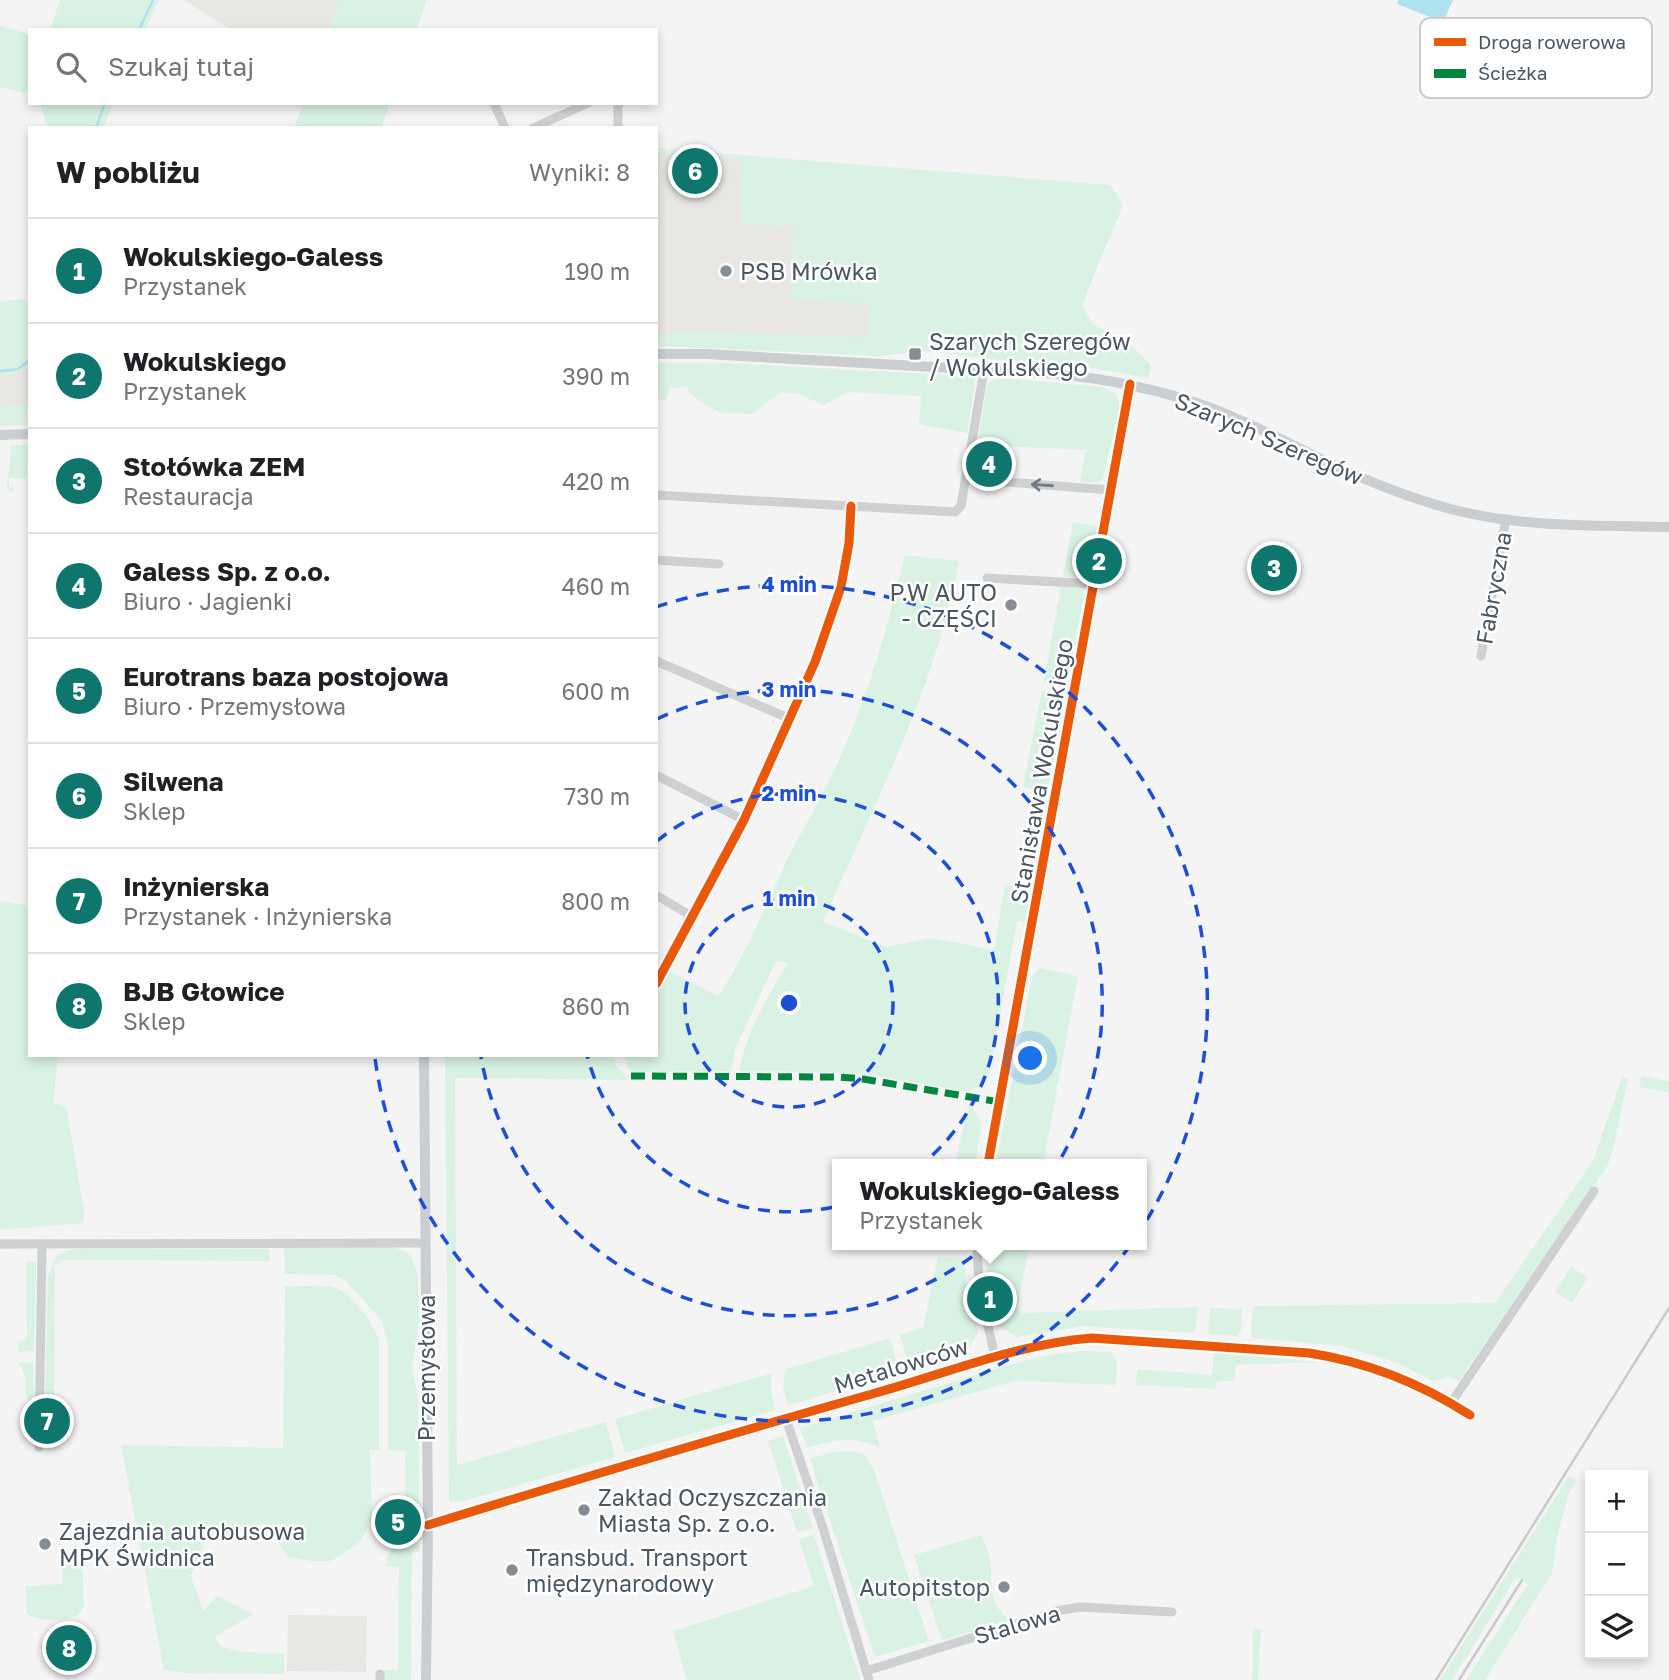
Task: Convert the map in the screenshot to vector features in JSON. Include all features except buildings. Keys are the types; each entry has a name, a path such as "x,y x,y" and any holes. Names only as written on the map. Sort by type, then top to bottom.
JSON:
{"main road":[{"name":"Szarych Szeregów","path":"658,354 706,354 1056,374 1130,384 1214,409 1387,488 1447,508 1506,519 1556,524 1669,527"},
{"path":"0,435 28,434"},
{"name":"Przemysłowa","path":"424,1057 428,1525 426,1680"}],"street":[{"path":"496,105 504,126"},
{"path":"537,126 583,105"},
{"path":"618,105 618,126"},
{"path":"658,495 955,512 961,506 984,370"},
{"name":"Stanisława Wokulskiego","path":"989,1159 1130,384"},
{"path":"966,479 1110,490"},
{"path":"658,980 744,820 815,662 841,587 849,543 851,506"},
{"name":"Fabryczna","path":"1481,656 1506,519"},
{"path":"658,559 719,564"},
{"path":"987,578 1094,584"},
{"path":"658,662 788,718"},
{"path":"658,776 744,820"},
{"path":"658,896 693,917"},
{"path":"1451,1403 1594,1191"},
{"path":"0,1244 425,1242"},
{"path":"39,1447 42,1244"},
{"path":"977,1250 981,1296 995,1356"},
{"name":"Metalowców","path":"428,1525 1043,1343 1092,1338 1309,1353 1366,1364 1396,1376 1470,1415"},
{"name":"Stalowa","path":"786,1419 823,1528 867,1676 1057,1611 1080,1608 1172,1612"}],"shaded area":[{"path":"184,0 339,0 329,28 228,28"},
{"path":"658,153 741,158 741,223 871,230 867,342 658,333"},
{"path":"28,366 28,405 0,406 0,373 13,374"},
{"path":"288,1615 367,1616 366,1672 287,1671"}],"green space":[{"path":"60,0 159,0 146,28 51,28"},
{"path":"339,0 427,0 417,28 329,28"},
{"path":"0,26 28,33 28,94 0,87"},
{"path":"41,105 112,105 104,126 47,126"},
{"path":"302,105 389,105 382,126 295,126"},
{"path":"658,148 1110,185 1123,204 1083,306 1093,325 1125,341 1144,358 1151,366 1148,378 1081,366 907,350 906,353 879,356 658,346 658,333 680,331 867,337 868,304 790,299 793,226 741,223 740,158 658,153"},
{"path":"21,299 28,301 28,366 13,374 0,373 0,302"},
{"path":"658,362 967,376 974,379 975,383 967,433 919,424 921,396 846,392 824,405 798,394 781,392 752,414 720,413 694,397 686,387 670,388 666,401 658,399"},
{"path":"1001,378 1103,387 1116,394 1120,407 1102,481 1080,482 1086,450 977,445 987,385 992,380"},
{"path":"28,405 28,425 0,426 0,406"},
{"path":"11,445 28,445 28,479 9,478 9,487 13,487 13,493 7,489"},
{"path":"1073,522 1097,526 1088,574 1082,578 1063,576"},
{"path":"905,555 959,561 936,653 919,699 902,744 823,922 887,947 930,938 994,950 1005,885 1031,890 1025,922 1017,921 989,1075 969,1092 872,1075 739,1071 752,1029 788,963 776,961 735,1049 731,1071 632,1072 627,1067 624,1057 658,1057 658,989 669,971 718,996 738,963 839,759 862,703 890,615"},
{"path":"1061,587 1081,588 1084,594 1067,685 1044,681"},
{"path":"1042,690 1065,695 1047,794 1023,787"},
{"path":"0,901 28,906 28,1057 58,1057 53,1103 66,1106 84,1211 83,1223 0,1230"},
{"path":"1039,968 1078,976 1044,1159 997,1159 1032,977"},
{"path":"445,1057 614,1057 615,1064 629,1080 455,1078 457,1465 606,1422 615,1457 460,1502 449,1500"},
{"path":"1641,1076 1669,1081 1669,1092 1640,1087"},
{"path":"1622,1077 1628,1079 1608,1165 1459,1381 1449,1376 1434,1381 1395,1362 1342,1346 1253,1338 1253,1306 1495,1303 1593,1161"},
{"path":"969,1103 982,1124 976,1159 956,1159"},
{"path":"393,1247 411,1256 418,1276 419,1322 412,1368 418,1398 419,1515 410,1523 406,1523 405,1451 388,1450 388,1345 382,1321 346,1281 336,1275 285,1274 284,1248"},
{"path":"73,1249 269,1249 270,1261 61,1260 55,1266 54,1408 45,1398 48,1276 57,1255"},
{"path":"988,1250 1028,1250 1018,1304 1019,1313 1198,1307 1195,1333 1084,1326 1018,1337 996,1325 987,1265"},
{"path":"938,1257 964,1259 967,1291 978,1332 966,1353 910,1370 900,1335 923,1328"},
{"path":"26,1262 36,1262 34,1351 18,1352 19,1344 27,1337"},
{"path":"1571,1267 1588,1277 1572,1303 1555,1292"},
{"path":"285,1286 325,1286 342,1291 362,1310 379,1339 379,1450 370,1450 372,1519 359,1543 331,1561 288,1557 264,1523 206,1539 191,1576 203,1611 217,1596 253,1614 215,1637 221,1647 244,1652 284,1654 284,1674 187,1673 164,1670 121,1445 283,1448"},
{"path":"1211,1308 1242,1309 1241,1330 1237,1336 1210,1334 1208,1327"},
{"path":"890,1338 899,1373 788,1405 783,1386 786,1369"},
{"path":"1082,1351 1112,1352 1117,1362 1116,1385 1015,1381 873,1421 880,1448 861,1441 844,1440 807,1448 800,1428 1012,1364"},
{"path":"1214,1353 1319,1362 1236,1365 1235,1381 1217,1381 1216,1389 1136,1385 1137,1369 1212,1375"},
{"path":"18,1362 33,1363 34,1402 29,1402 27,1397 24,1374"},
{"path":"772,1373 771,1391 775,1410 625,1453 615,1419"},
{"path":"783,1436 813,1528 797,1532 768,1441"},
{"path":"852,1451 865,1455 874,1470 929,1641 875,1657 810,1459 832,1452"},
{"path":"1569,1476 1577,1480 1568,1495 1557,1537 1552,1573 1485,1680 1466,1680 1528,1584 1516,1577 1452,1680 1440,1680"},
{"path":"814,1535 860,1680 687,1680 673,1631 814,1586 799,1539"},
{"path":"982,1535 989,1560 992,1594 997,1607 1010,1620 942,1640 914,1555"},
{"path":"408,1538 416,1542 420,1551 412,1553 411,1680 384,1680 384,1670 398,1670 399,1567 386,1566 392,1549"},
{"path":"82,1559 84,1606 78,1615 52,1620 27,1614 26,1586 63,1584 62,1560"},
{"path":"1253,1629 1261,1629 1258,1680 1252,1680"}],"water":[{"path":"1398,0 1453,0 1445,18 1433,18 1397,4"}],"waterway":[{"path":"140,28 153,0"},
{"path":"97,126 104,105"},
{"path":"0,371 18,369 28,362"}],"railway":[{"path":"1436,1680 1669,1308"},
{"path":"1459,1680 1522,1580"}],"marked path":[{"path":"631,1076 839,1077 1000,1102"}],"cycle path":[{"path":"989,1159 1130,384"},
{"path":"658,980 744,820 815,662 841,587 849,543 851,506"},
{"path":"428,1525 1008,1353 1092,1338 1309,1353 1331,1357 1393,1375 1470,1415"}],"place":[{"name":"Silwena","path":"695,171"},
{"name":"PSB Mrówka","path":"726,271"},
{"name":"Szarych Szeregów / Wokulskiego","path":"915,354"},
{"name":"Galess Sp. z o.o.","path":"989,464"},
{"name":"Wokulskiego","path":"1099,561"},
{"name":"Stołówka ZEM","path":"1274,568"},
{"name":"P.W AUTO - CZĘŚCI","path":"1011,605"},
{"name":"Wokulskiego-Galess","path":"990,1299"},
{"name":"Inżynierska","path":"47,1421"},
{"name":"Zakład Oczyszczania Miasta Sp. z o.o.","path":"584,1510"},
{"name":"Eurotrans baza postojowa","path":"398,1522"},
{"name":"Zajezdnia autobusowa MPK Świdnica","path":"45,1544"},
{"name":"Transbud. Transport międzynarodowy","path":"512,1570"},
{"name":"Autopitstop","path":"1004,1587"},
{"name":"BJB Głowice","path":"69,1648"}]}
